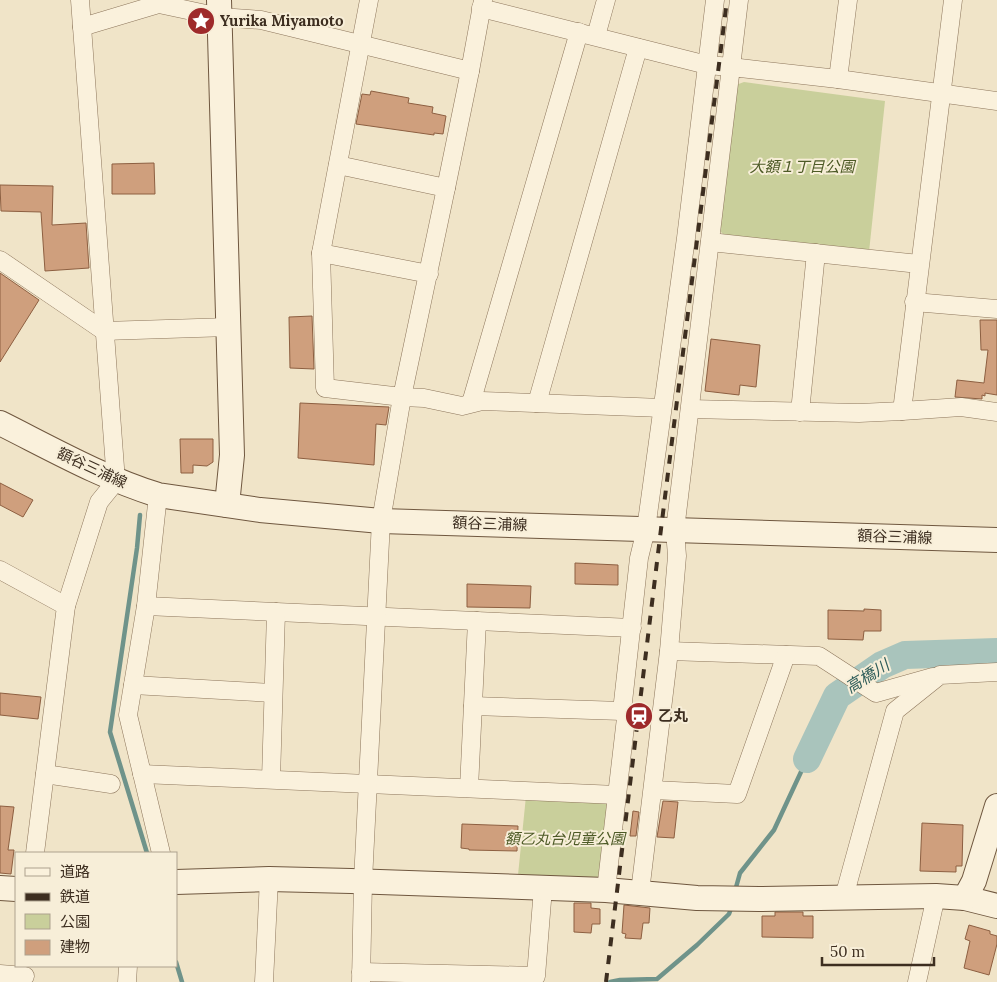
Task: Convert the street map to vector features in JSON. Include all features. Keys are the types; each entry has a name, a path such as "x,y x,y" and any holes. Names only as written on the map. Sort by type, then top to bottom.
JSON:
{"street":[{"path":"35,852 66,606 99,502 120,482 104,331 80,0"},
{"path":"369,0 321,253 325,388 424,398 462,406 472,403 537,403 662,408"},
{"path":"596,36 606,0"},
{"path":"606,890 626,718 622,711 640,558 646,529 686,238 715,0"},
{"path":"640,892 669,651 677,556 675,530 738,0"},
{"path":"838,79 848,0"},
{"path":"902,411 914,302 953,0"},
{"path":"82,27 160,2 220,9 470,71"},
{"path":"542,888 536,976 361,977 375,616 381,521 402,397 429,274 482,4 638,48 707,65 838,79 997,101"},
{"path":"220,9 232,455 227,505"},
{"path":"472,403 579,32"},
{"path":"537,403 638,48"},
{"path":"338,165 446,188"},
{"path":"710,242 919,264"},
{"path":"321,253 429,274"},
{"path":"800,412 816,253"},
{"path":"0,260 104,331 229,327"},
{"path":"914,302 997,309"},
{"path":"690,409 859,413 961,407 997,412"},
{"name":"額谷三浦線","path":"0,423 120,482 154,494 260,510 381,521 997,540"},
{"path":"154,494 146,606 128,715 161,852"},
{"path":"0,570 66,606"},
{"path":"146,606 632,628"},
{"path":"271,779 276,612"},
{"path":"469,788 477,621"},
{"path":"669,651 819,656 876,692 940,675 997,672"},
{"path":"653,790 737,794 786,655"},
{"path":"844,897 895,711 940,675"},
{"path":"133,685 273,693"},
{"path":"473,706 622,711"},
{"path":"45,774 111,784"},
{"path":"142,774 617,795"},
{"path":"965,898 974,881 997,806"},
{"path":"264,982 268,879"},
{"path":"178,882 268,879 364,881 606,890 712,898 759,899 936,896 965,898 997,906"},
{"path":"0,888 15,889"},
{"path":"916,982 936,896"},
{"path":"127,982 128,967"},
{"path":"0,974 25,975"}],"green space":[{"name":"大額１丁目公園","path":"744,82 885,101 869,252 725,236 720,231 736,85"},
{"name":"額乙丸台児童公園","path":"526,796 611,802 601,883 518,875"}],"building":[{"path":"371,91 409,98 408,103 433,107 432,113 446,116 443,134 434,133 434,135 356,124 362,94 370,95"},
{"path":"154,163 155,194 112,194 112,164"},
{"path":"0,185 53,186 52,225 86,223 89,268 45,271 41,212 1,211"},
{"path":"0,273 39,300 0,362"},
{"path":"312,316 314,369 290,368 289,317"},
{"path":"980,320 997,320 997,395 985,393 985,396 982,395 982,399 955,397 957,380 984,383 988,350 981,350"},
{"path":"711,339 760,345 756,387 740,385 739,395 705,391"},
{"path":"300,403 389,407 386,425 376,424 374,465 298,458"},
{"path":"180,439 213,439 213,462 207,466 193,465 193,473 181,473"},
{"path":"0,483 33,500 23,517 0,505"},
{"path":"575,563 618,565 618,585 575,584"},
{"path":"467,584 531,586 530,608 467,607"},
{"path":"864,609 881,610 881,631 864,631 863,640 828,639 828,610 864,611"},
{"path":"0,693 41,697 38,719 0,715"},
{"path":"663,801 678,802 674,838 657,837"},
{"path":"0,806 14,807 8,850 14,850 11,874 0,873"},
{"path":"633,811 639,812 636,836 630,836"},
{"path":"922,823 963,825 962,866 956,866 956,872 920,871"},
{"path":"462,824 518,826 517,851 469,850 461,848"},
{"path":"574,903 591,903 591,908 600,909 600,924 592,924 591,933 574,932"},
{"path":"624,905 650,908 649,923 643,923 641,939 625,938 626,934 622,933"},
{"path":"775,912 803,912 803,916 813,916 813,938 762,937 762,916 775,916"},
{"path":"969,925 990,931 990,934 997,936 997,944 989,975 964,968 970,941 965,939"}],"waterway":[{"path":"140,515 137,548 110,732 147,852"},
{"name":"高橋川","path":"807,759 837,696 882,665 905,655 997,652"},
{"path":"735,891 740,873 774,830 807,759"},
{"path":"610,982 657,979 697,945 729,914 732,906"},
{"path":"178,967 182,982"}],"railway":[{"path":"606,982 727,0"}],"place":[{"name":"Yurika Miyamoto","path":"201,21"},
{"name":"乙丸","path":"639,716"}]}
